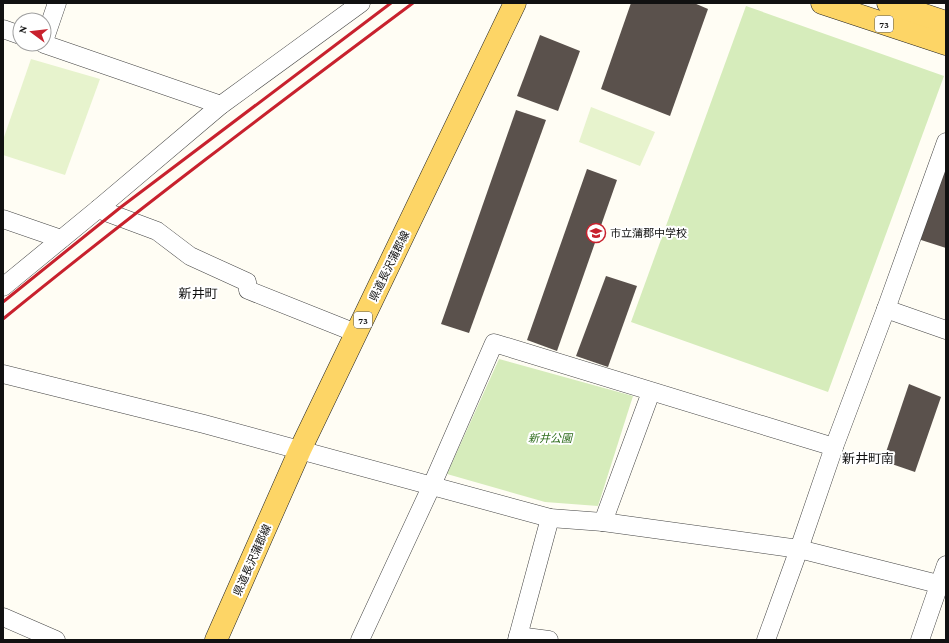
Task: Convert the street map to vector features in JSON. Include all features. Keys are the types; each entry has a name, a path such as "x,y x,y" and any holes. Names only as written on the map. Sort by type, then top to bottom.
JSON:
{"main road":[{"name":"県道長沢蒲郡線","path":"216,640 300,450 515,3"},
{"name":"73","path":"822,3 946,44"},
{"name":"73","path":"888,3 946,22"}],"street":[{"path":"52,18 57,3"},
{"path":"3,287 221,106 361,3"},
{"path":"52,45 221,106"},
{"path":"766,640 834,447 886,309 946,142"},
{"path":"98,209 157,231 190,256 246,282 248,290 356,333"},
{"path":"3,219 61,239"},
{"path":"886,309 946,330"},
{"path":"360,640 432,485 494,343 834,447"},
{"path":"3,374 204,424 550,518 603,522 799,549 942,585"},
{"path":"603,522 651,392"},
{"path":"549,640 517,638 550,518"},
{"path":"920,640 942,585 946,565"},
{"path":"3,617 56,640"}],"green space":[{"path":"746,6 944,76 828,392 631,322"},
{"path":"31,59 100,79 65,175 3,155 3,140"},
{"path":"591,107 655,132 640,166 579,142"},
{"name":"新井公園","path":"499,359 633,396 598,506 545,502 447,474"}],"building":[{"path":"631,3 694,3 708,9 670,116 601,89"},
{"path":"540,35 580,51 558,111 517,96"},
{"path":"516,110 546,120 469,333 441,324"},
{"path":"946,159 946,248 918,239"},
{"path":"587,169 617,180 557,351 527,340"},
{"path":"606,276 637,286 608,367 576,356"},
{"path":"909,384 941,397 915,472 883,461"}],"railway":[{"path":"3,302 121,207 391,3"},
{"path":"3,319 206,159 413,3"}],"place":[{"name":"市立蒲郡中学校","path":"596,233"}],"district":[{"name":"新井町","path":"198,293"},
{"name":"新井町南","path":"868,458"}]}
